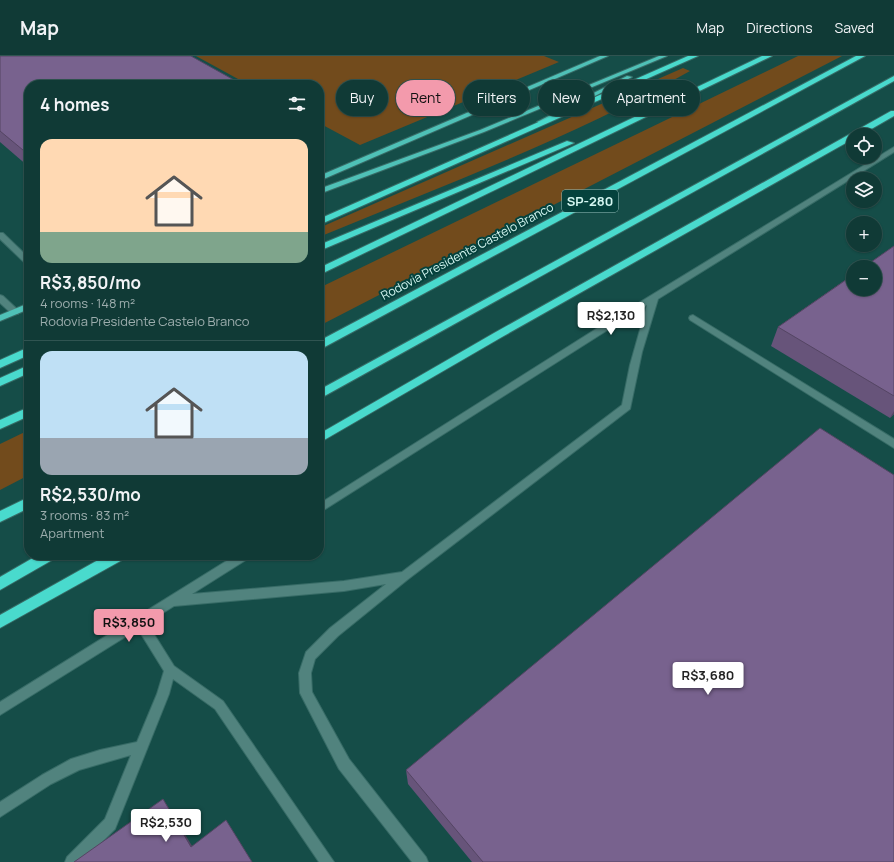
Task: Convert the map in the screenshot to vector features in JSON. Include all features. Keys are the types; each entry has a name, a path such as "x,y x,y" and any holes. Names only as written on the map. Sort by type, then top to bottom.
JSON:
{"highway":[{"path":"324,220 694,56"},
{"path":"700,89 768,56"},
{"name":"Rodovia Presidente Castelo Branco","path":"324,343 861,56"},
{"path":"324,393 894,78"},
{"path":"868,128 894,113"},
{"path":"324,246 518,164 640,116"},
{"path":"324,270 644,116"},
{"path":"324,436 498,335 846,140"},
{"path":"0,364 24,353"},
{"path":"0,382 24,371"},
{"path":"0,425 24,413"},
{"path":"0,517 24,505"},
{"path":"0,584 41,560"},
{"path":"0,622 110,560"}],"main road":[{"path":"324,177 605,56"},
{"path":"324,190 482,131 664,56"},
{"path":"511,137 668,56"},
{"path":"0,318 24,308"}],"street":[{"path":"324,506 894,149"},
{"path":"0,235 24,257"},
{"path":"0,298 15,312"},
{"path":"421,862 344,764 319,720 306,693 305,673 310,656 334,632 404,576 627,407 630,380 636,354 654,298"},
{"path":"693,318 894,444"},
{"path":"0,709 237,560"},
{"path":"172,601 344,586 404,576"},
{"path":"140,622 170,670 219,705 327,862"},
{"path":"72,862 110,824 163,694 170,670"},
{"path":"0,810 24,793 76,764 110,753 141,747"}],"shaded area":[{"path":"196,56 544,56 559,62 516,80 463,80 463,102 455,105 455,80 396,80 396,116 430,116 360,145 324,126 324,80 240,80"},
{"path":"798,56 842,56 324,323 324,286 674,116 700,116 700,103"},
{"path":"683,68 690,71 673,80 656,80"},
{"path":"602,104 602,116 604,116 600,118 507,160 324,235 324,226 574,116 594,116 594,107"},
{"path":"24,432 24,478 0,490 0,444"}],"building":[{"path":"0,56 191,56 234,80 24,80 24,151 0,131"},
{"path":"894,246 894,396 778,327 846,280 846,296 882,296 882,260 874,260"},
{"path":"820,428 894,475 894,862 483,862 406,770"},
{"path":"163,799 191,847 226,820 252,862 74,862"}]}
